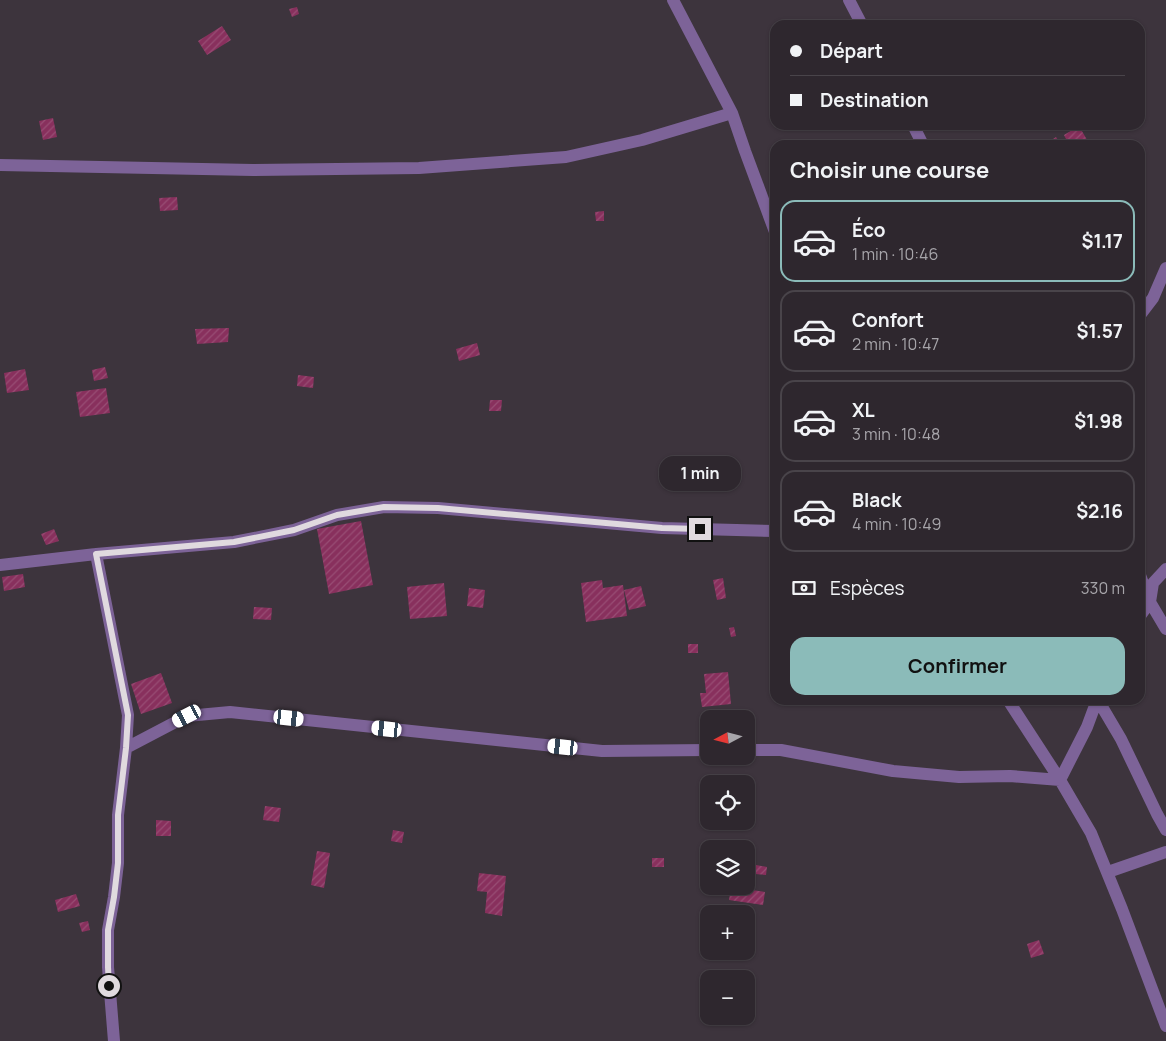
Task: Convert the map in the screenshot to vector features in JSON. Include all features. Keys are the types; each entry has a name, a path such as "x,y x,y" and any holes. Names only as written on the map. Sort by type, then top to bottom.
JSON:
{"street":[{"path":"673,0 732,113 744,151 770,219"},
{"path":"849,0 859,20"},
{"path":"0,165 253,170 419,168 566,157 642,140 732,113"},
{"path":"1145,308 1153,298 1166,268"},
{"path":"0,566 96,554 234,542 294,530 337,515 384,507 438,508 662,528 770,531"},
{"path":"96,554 128,715 118,815 118,863 108,930 108,967 114,1041"},
{"path":"1145,609 1150,602 1154,583 1166,569"},
{"path":"1145,588 1150,602 1166,629"},
{"path":"1011,705 1060,780 1091,833 1108,872 1166,1026"},
{"path":"1060,780 1096,705"},
{"path":"1101,705 1121,739 1166,830"},
{"path":"126,748 187,716 230,712 602,751 700,750"},
{"path":"755,750 781,750 893,771 959,777 1010,776 1060,780"},
{"path":"1108,872 1166,852"}],"building":[{"path":"297,7 299,14 292,17 289,9"},
{"path":"222,26 231,40 207,55 198,41"},
{"path":"53,118 57,137 43,140 39,121"},
{"path":"1072,130 1081,130 1087,140 1066,140 1064,135"},
{"path":"177,197 178,210 160,211 159,198"},
{"path":"604,211 604,221 596,221 595,212"},
{"path":"229,328 228,342 197,344 195,329"},
{"path":"477,343 480,355 459,361 456,349"},
{"path":"105,367 108,378 94,381 92,370"},
{"path":"25,369 29,390 7,393 4,373"},
{"path":"298,375 314,377 313,388 297,386"},
{"path":"106,388 110,413 80,417 76,392"},
{"path":"490,400 502,400 501,411 489,411"},
{"path":"361,521 373,585 329,594 317,529"},
{"path":"54,529 59,541 46,545 41,534"},
{"path":"23,574 25,587 4,591 2,577"},
{"path":"723,578 726,598 717,600 713,580"},
{"path":"602,580 603,588 623,585 627,616 586,622 581,583"},
{"path":"444,583 447,616 410,619 407,587"},
{"path":"641,586 646,606 629,610 624,590"},
{"path":"469,588 485,590 483,608 467,606"},
{"path":"254,607 272,608 271,620 253,619"},
{"path":"734,627 736,636 731,637 729,628"},
{"path":"688,644 698,644 698,653 688,653"},
{"path":"728,672 731,704 702,707 700,693 706,693 704,674"},
{"path":"161,673 172,703 141,714 131,684"},
{"path":"265,806 281,808 279,822 263,820"},
{"path":"156,820 171,821 171,836 156,836"},
{"path":"393,830 404,832 402,843 391,841"},
{"path":"317,851 330,853 324,888 311,885"},
{"path":"652,858 664,858 664,867 652,867"},
{"path":"756,865 767,867 766,875 755,874"},
{"path":"479,873 506,876 502,916 485,913 487,892 477,891"},
{"path":"755,891 765,892 763,905 729,900 730,895 755,895"},
{"path":"76,894 80,906 58,912 55,900"},
{"path":"88,921 90,930 82,932 79,923"},
{"path":"1039,940 1044,954 1031,958 1027,944"}],"route":[{"path":"109,986 108,930 118,863 118,815 128,715 96,554 234,542 294,530 337,515 384,507 438,508 662,528 700,529"}]}
